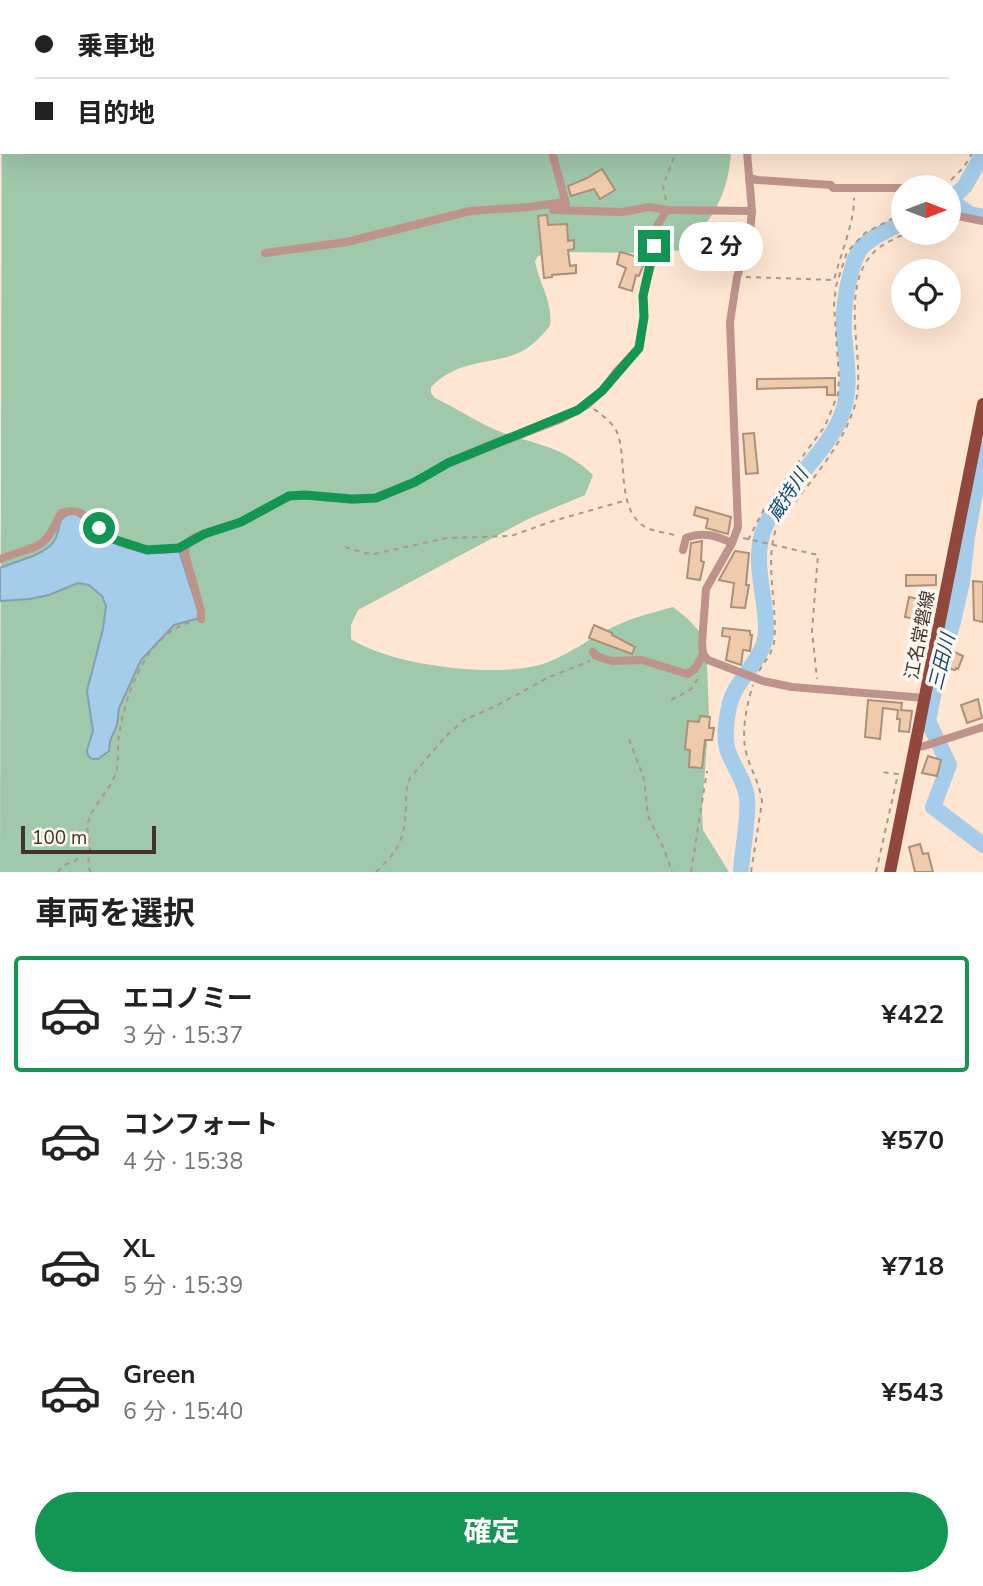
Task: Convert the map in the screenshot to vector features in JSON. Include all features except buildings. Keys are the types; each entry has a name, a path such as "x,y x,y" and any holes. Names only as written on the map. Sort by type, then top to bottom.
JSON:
{"main road":[{"name":"江名常磐線","path":"890,872 983,404"}],"street":[{"path":"553,154 566,206"},
{"path":"595,654 612,661 642,660 687,674 705,657 702,624 706,589 734,539 739,511 730,322 737,277 749,241 752,211 747,154"},
{"path":"749,178 831,185 833,188 891,188"},
{"path":"554,210 566,206"},
{"path":"265,253 347,242 470,211 566,206 622,212 649,207 667,210 752,211"},
{"path":"0,559 44,543 55,528 61,513 71,511 82,512 113,539 141,549 161,550 186,545 193,538 241,522 289,496 376,498 415,482 448,463 561,419 587,405 639,348 644,317 643,296 657,226 667,210"},
{"path":"961,216 983,220"},
{"path":"683,551 686,538 708,534 734,539"},
{"path":"186,545 185,553 201,618"},
{"path":"705,657 755,678 792,687 925,698"},
{"path":"915,747 983,727"},
{"path":"893,856 896,872"}],"path":[{"path":"667,210 663,186 675,154"},
{"path":"956,175 972,154"},
{"path":"737,277 834,280 849,225 855,214 853,187"},
{"path":"748,540 764,509 825,426 838,394 834,305 836,286 847,252 866,233 891,219"},
{"path":"751,872 762,802 745,748 746,719 755,678 774,643 771,569 774,534 780,521 825,462 852,414 858,381 854,315 857,292 867,263 882,246 891,242"},
{"path":"587,405 612,424 618,434 627,499 634,516 645,527 686,538"},
{"path":"345,548 374,554 447,538 504,537 627,499"},
{"path":"734,539 818,555 812,631 818,689"},
{"path":"91,872 87,865 88,820 116,773 126,700 139,671 170,631 184,624 200,621 201,618"},
{"path":"376,872 404,836 410,778 455,727 549,677 588,662 595,654"},
{"path":"671,700 690,690 705,657"},
{"path":"629,739 644,779 648,816 672,872"},
{"path":"691,872 708,771"},
{"path":"876,872 898,774 881,772"},
{"path":"58,872 64,865 75,861 89,845"}],"green space":[{"path":"2,154 731,154 726,181 717,206 684,250 651,253 555,252 538,256 535,261 548,301 550,326 526,349 514,355 467,366 443,377 431,387 435,398 482,424 555,450 580,464 593,475 585,495 528,519 358,610 351,625 351,639 390,656 467,669 515,669 546,663 622,623 673,607 706,639 709,715 703,830 729,872 0,872"}],"water":[{"path":"75,513 117,544 179,551 199,613 199,618 174,625 141,660 119,708 109,751 98,759 88,756 87,750 93,731 87,691 103,629 106,606 102,596 89,585 78,583 49,595 0,601 0,568 46,549 55,540 63,518"}],"waterway":[{"name":"蔵持川","path":"961,190 983,154"},
{"name":"三田川","path":"961,208 970,214 983,217"},
{"name":"蔵持川","path":"741,872 747,798 727,749 726,731 732,697 764,643 766,620 759,569 760,544 770,516 828,440 844,408 848,380 844,334 848,283 862,247 891,228"},
{"name":"三田川","path":"983,449 962,582 939,666 928,721 949,765 933,807 983,845"}],"route":[{"path":"99,528 113,539 147,550 179,548 193,538 241,522 289,496 366,500 376,498 415,482 474,451 561,419 593,400 637,352 642,341 643,296 654,246"}]}
